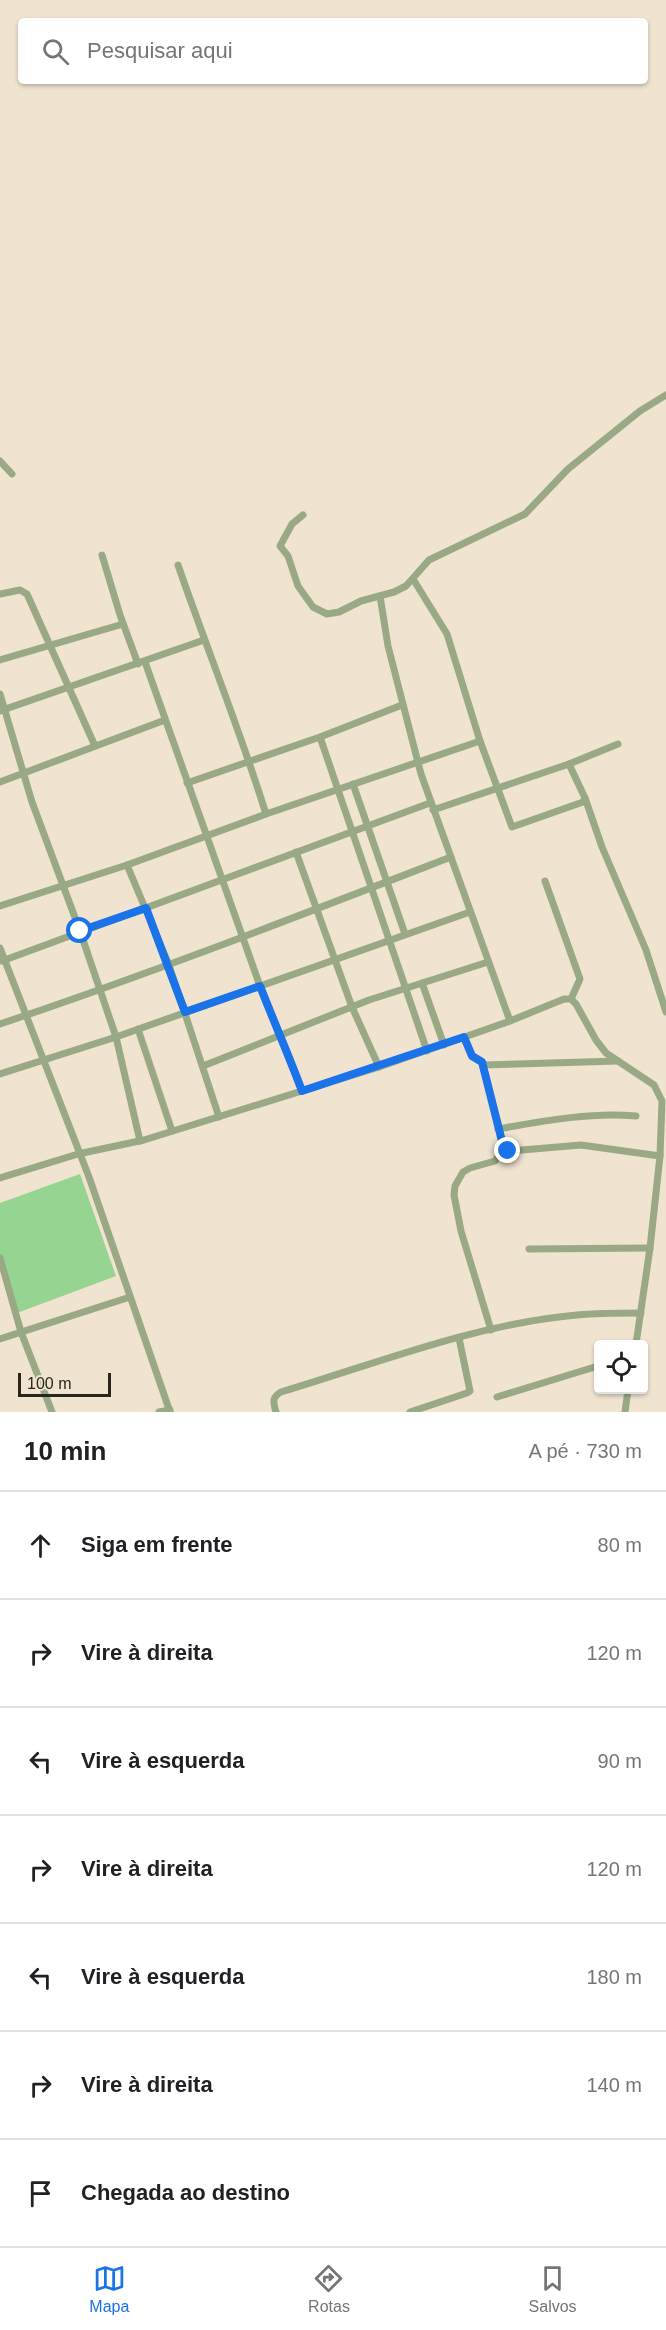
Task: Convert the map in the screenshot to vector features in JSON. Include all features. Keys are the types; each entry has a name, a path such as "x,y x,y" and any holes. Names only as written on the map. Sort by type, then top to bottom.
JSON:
{"street":[{"path":"303,515 292,524 280,546 288,556 298,586 313,607 327,614 339,612 361,601 406,586 429,560 525,514 568,469 640,411 666,395"},
{"path":"0,461 12,474"},
{"path":"102,555 123,624 165,720 260,986 302,1091"},
{"path":"178,566 250,760 266,814"},
{"path":"413,579 447,633 480,741 512,827 580,804 585,798"},
{"path":"0,594 20,590 27,594 95,746"},
{"path":"380,596 388,646 402,705 431,807 510,1021"},
{"path":"0,660 123,624"},
{"path":"3,710 204,640"},
{"path":"0,694 24,773 116,1037 140,1141"},
{"path":"187,783 320,737 402,705"},
{"path":"0,782 165,720"},
{"path":"320,737 427,1051"},
{"path":"0,906 127,865 337,789 480,741"},
{"path":"2,961 367,826 498,789 618,744"},
{"path":"569,764 646,950 666,1012"},
{"path":"353,784 405,934"},
{"path":"296,852 352,1007 379,1067"},
{"path":"0,1024 169,965 451,857"},
{"path":"127,865 169,965 219,1117"},
{"path":"545,881 580,979 571,999"},
{"path":"0,1074 116,1037 470,912"},
{"path":"0,948 2,961 88,1177 170,1411 159,1412"},
{"path":"203,1066 406,987 488,962"},
{"path":"422,983 444,1045"},
{"path":"0,1178 78,1154 140,1141 379,1067 510,1021 564,999 571,999 596,1041 606,1053 654,1085 664,1099 650,1248 637,1340"},
{"path":"138,1029 172,1131"},
{"path":"464,1037 472,1056 482,1062 504,1149"},
{"path":"483,1065 618,1061"},
{"path":"498,1129 567,1118 636,1116"},
{"path":"504,1149 510,1151 582,1145 660,1156"},
{"path":"491,1330 461,1231 454,1195 455,1186 463,1172 495,1161 504,1149"},
{"path":"529,1249 650,1248"},
{"path":"0,1258 21,1332 52,1412"},
{"path":"0,1339 130,1297"},
{"path":"276,1412 273,1400 281,1392 459,1338 576,1315 641,1313"},
{"path":"410,1412 467,1394 470,1390 459,1338"},
{"path":"497,1397 594,1367"},
{"path":"625,1412 627,1394"}],"green space":[{"path":"80,1174 116,1276 17,1313 0,1260 0,1203"}],"route":[{"path":"80,931 146,908 185,1012 260,986 302,1091 464,1037 472,1056 482,1062 498,1129 504,1149 508,1151"}]}
